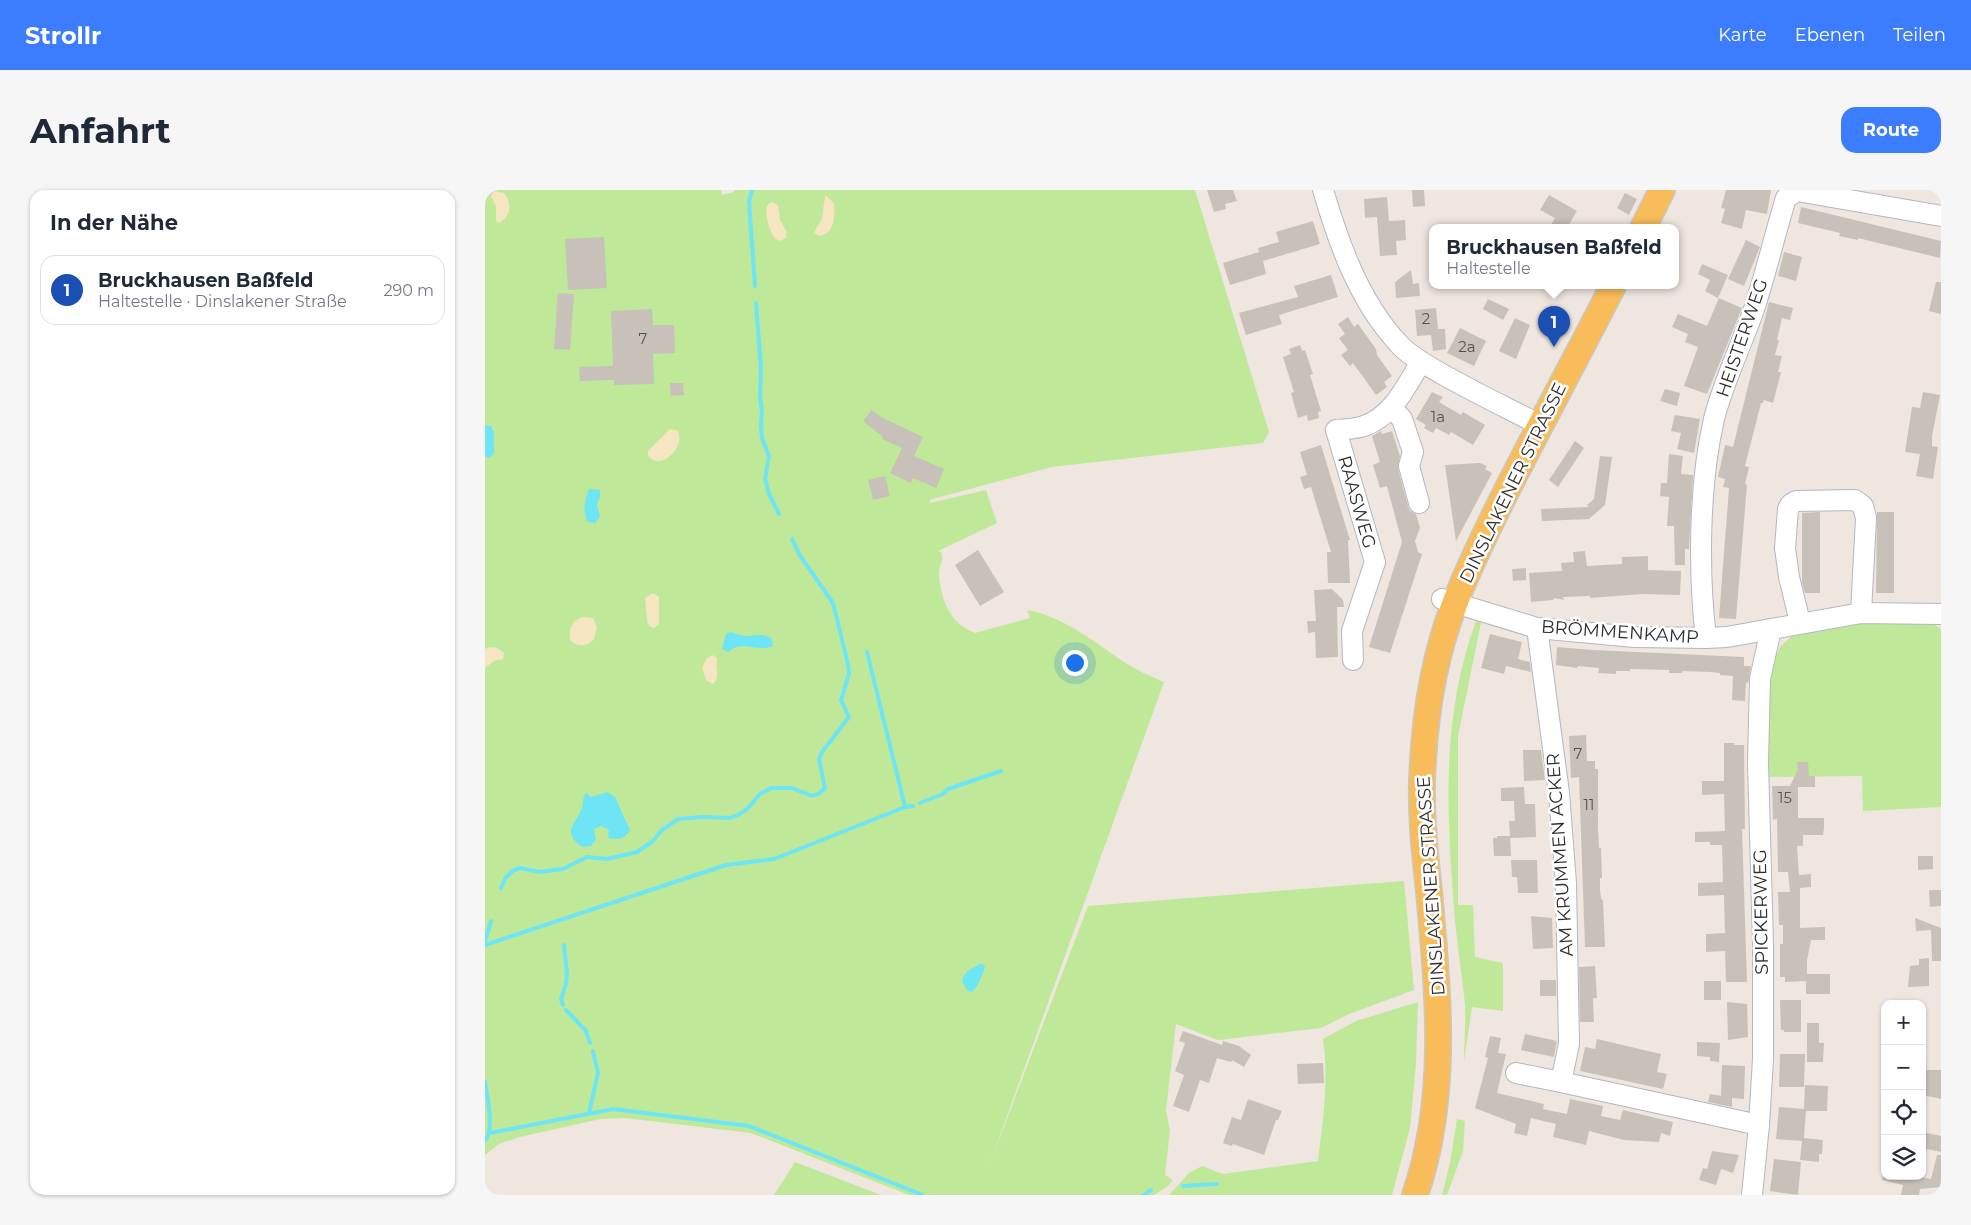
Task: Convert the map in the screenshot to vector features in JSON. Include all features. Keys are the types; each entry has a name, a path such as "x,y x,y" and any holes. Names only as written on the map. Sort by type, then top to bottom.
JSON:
{"main road":[{"path":"1645,224 1662,190"},
{"name":"DINSLAKENER STRASSE","path":"1415,1195 1421,1178 1433,1119 1438,1076 1437,991 1425,853 1422,782 1426,729 1448,601 1611,289"}],"street":[{"path":"1323,190 1345,255 1373,312 1398,344 1421,362 1473,392 1540,425"},
{"name":"HEISTERWEG","path":"1706,638 1702,611 1702,519 1707,453 1715,416 1761,289 1785,198 1797,191 1941,216"},
{"path":"1419,503 1409,466 1413,452 1402,420 1392,408 1421,362"},
{"name":"RAASWEG","path":"1353,660 1352,631 1375,562 1336,430 1366,425 1392,408"},
{"path":"1800,622 1789,577 1785,548 1789,509 1791,504 1796,501 1855,500 1863,506 1866,518 1861,613"},
{"name":"BRÖMMENKAMP","path":"1448,601 1537,628 1635,637 1706,638 1771,630 1800,622 1861,613 1941,614"},
{"name":"AM KRUMMEN ACKER","path":"1537,628 1559,793 1566,882 1569,1044 1561,1082"},
{"name":"SPICKERWEG","path":"1752,1195 1759,1125 1763,1021 1759,725 1761,679 1771,630"},
{"path":"1516,1073 1759,1125"}],"green space":[{"path":"485,190 721,190 722,195 734,192 734,190 1195,190 1269,432 1263,443 1052,467 929,500 930,503 986,490 997,523 938,551 941,552 942,556 939,568 941,591 950,613 961,625 975,633 1030,618 1027,610 1068,625 1133,668 1164,682 989,1166 1088,906 1404,881 1414,990 1349,1014 1321,1028 1218,1040 1176,1024 1166,1110 1170,1130 1165,1175 1173,1180 1168,1186 1154,1195 909,1195 751,1133 625,1118 600,1119 520,1137 499,1144 485,1155"},
{"path":"1476,621 1481,622 1458,736 1458,905 1473,905 1475,957 1503,963 1503,1011 1472,1007 1464,1061 1465,1004 1454,908 1449,825 1449,756 1457,689"},
{"path":"1837,623 1932,623 1941,629 1941,807 1863,811 1862,776 1766,777 1767,679 1773,660 1781,646 1795,633"},
{"path":"1418,1002 1416,1063 1410,1128 1392,1195 1169,1195 1189,1173 1202,1166 1223,1174 1318,1161 1325,1085 1323,1039 1356,1021"},
{"path":"1457,1119 1465,1121 1463,1151 1447,1195 1442,1195 1450,1163"},
{"path":"795,1162 873,1192 881,1195 774,1195"}],"sand":[{"path":"494,191 504,193 509,201 508,214 498,223 496,221 496,206 491,196"},
{"path":"825,195 834,203 834,218 829,231 820,236 814,233 822,218"},
{"path":"771,202 778,205 780,220 787,232 786,238 780,241 775,239 768,223 767,206"},
{"path":"670,429 678,431 678,444 675,450 671,456 665,459 653,460 648,456 648,451"},
{"path":"651,594 659,597 659,624 654,628 649,626 647,621 645,598"},
{"path":"582,617 593,618 597,627 594,639 582,646 570,640 570,629 575,621"},
{"path":"490,647 497,648 504,653 503,659 494,661 485,668 485,649"},
{"path":"713,655 717,658 717,678 713,684 706,680 702,668 706,659"}],"water":[{"path":"485,425 491,426 494,432 494,454 489,458 485,456"},
{"path":"589,489 600,490 597,504 600,517 595,523 588,522 585,515 585,501"},
{"path":"730,632 745,636 766,636 772,639 773,646 761,648 744,646 733,648 728,652 722,649 726,634"},
{"path":"608,792 615,797 630,830 623,837 612,839 608,838 609,830 601,826 594,829 596,840 591,846 582,847 572,837 571,828 582,808 585,795 586,793 591,797"},
{"path":"982,963 985,967 977,986 972,992 968,991 962,982 963,978 969,970"}],"building":[{"path":"1207,190 1233,190 1237,201 1225,204 1226,209 1214,212"},
{"path":"1412,190 1424,190 1425,206 1413,207"},
{"path":"1726,190 1771,190 1767,214 1746,210 1742,229 1721,223 1725,209 1721,208"},
{"path":"1625,193 1637,199 1629,215 1617,208"},
{"path":"1549,195 1577,211 1569,224 1551,224 1555,218 1540,210"},
{"path":"1387,197 1389,221 1405,220 1406,240 1396,241 1397,255 1380,256 1377,217 1365,218 1364,199"},
{"path":"1801,207 1941,241 1940,258 1858,238 1858,240 1839,236 1840,233 1798,223"},
{"path":"1313,221 1320,244 1263,261 1266,274 1230,285 1223,263 1259,252 1258,248 1279,242 1276,232"},
{"path":"604,237 607,288 568,290 565,239"},
{"path":"1746,240 1760,247 1744,286 1728,279"},
{"path":"1784,252 1802,257 1796,281 1778,276"},
{"path":"1702,264 1728,275 1718,298 1705,291 1710,280 1698,274"},
{"path":"1411,270 1413,284 1419,283 1420,296 1396,298 1395,282"},
{"path":"1331,275 1338,297 1279,315 1282,324 1246,335 1239,313 1298,297 1294,286"},
{"path":"1936,282 1941,282 1941,314 1929,311"},
{"path":"558,293 574,294 570,350 554,349"},
{"path":"1719,298 1742,308 1707,394 1684,386 1698,347 1685,342 1688,334 1672,327 1678,314 1707,326"},
{"path":"1488,299 1509,309 1503,320 1483,309"},
{"path":"1769,302 1793,308 1790,320 1782,318 1777,340 1779,340 1775,355 1782,356 1778,372 1781,372 1773,403 1764,400 1761,403 1745,466 1749,467 1745,484 1747,485 1736,619 1719,618 1729,488 1723,487 1725,479 1718,477 1725,445 1733,447"},
{"path":"1436,308 1438,329 1445,329 1446,349 1433,351 1431,335 1417,336 1415,310"},
{"path":"652,309 653,325 674,325 675,353 653,354 654,384 614,385 614,380 580,381 579,367 613,366 611,311"},
{"path":"1348,317 1354,327 1358,324 1392,376 1384,382 1387,387 1376,395 1353,363 1350,366 1341,355 1348,350 1339,338 1345,334 1338,324"},
{"path":"1515,318 1530,325 1516,359 1499,351"},
{"path":"1460,328 1486,341 1474,366 1447,353"},
{"path":"1300,345 1302,351 1305,350 1313,374 1310,375 1321,411 1318,412 1319,418 1308,421 1307,415 1298,418 1291,393 1294,392 1283,357 1291,354 1289,349"},
{"path":"670,383 683,383 684,395 671,396"},
{"path":"1665,389 1680,393 1677,406 1660,401"},
{"path":"1432,392 1443,397 1439,402 1461,415 1463,412 1485,425 1473,445 1451,432 1449,435 1436,428 1433,433 1424,428 1426,425 1416,419"},
{"path":"1923,392 1940,395 1932,436 1932,446 1938,447 1933,479 1916,476 1920,454 1905,452 1912,407 1920,408"},
{"path":"872,410 881,417 923,437 914,456 944,469 936,488 913,478 911,483 890,473 902,448 882,439 883,437 863,421"},
{"path":"1675,415 1700,419 1694,453 1677,449 1681,433 1671,431"},
{"path":"1381,431 1382,434 1392,431 1400,456 1398,469 1408,506 1410,511 1416,514 1420,528 1415,541 1418,552 1422,554 1390,653 1369,647 1402,542 1387,486 1380,488 1373,465 1380,462 1372,436"},
{"path":"1575,441 1584,448 1558,487 1549,480"},
{"path":"1321,445 1350,540 1348,540 1350,583 1328,583 1327,552 1331,552 1311,487 1304,489 1300,477 1307,475 1300,452"},
{"path":"1669,454 1683,456 1681,474 1693,475 1689,549 1685,549 1685,565 1675,565 1674,526 1667,526 1669,497 1660,496 1661,483 1667,483"},
{"path":"1600,456 1612,457 1605,505 1589,519 1542,521 1541,509 1589,507 1587,505 1594,499"},
{"path":"1480,463 1487,466 1485,469 1492,473 1456,541 1445,465"},
{"path":"885,476 890,496 873,500 868,480"},
{"path":"1820,512 1820,593 1805,593 1802,582 1802,513"},
{"path":"1877,512 1894,512 1894,593 1876,593"},
{"path":"978,550 1004,592 980,606 955,565"},
{"path":"1585,551 1587,566 1622,564 1622,557 1648,556 1648,570 1681,571 1680,595 1642,594 1590,598 1590,596 1563,597 1564,600 1554,598 1553,600 1531,602 1529,573 1562,571 1561,563 1574,562 1573,552"},
{"path":"1526,568 1526,580 1513,581 1512,569"},
{"path":"1332,589 1343,600 1344,607 1337,607 1338,657 1316,658 1315,632 1308,633 1307,621 1316,621 1314,590"},
{"path":"1490,634 1522,642 1518,659 1530,662 1531,672 1506,666 1504,674 1481,668"},
{"path":"1557,647 1744,657 1744,666 1751,666 1748,683 1746,683 1745,701 1732,700 1733,676 1711,672 1682,671 1682,673 1669,673 1669,670 1630,669 1630,671 1616,671 1616,674 1598,673 1599,668 1578,666 1577,668 1556,665"},
{"path":"1586,735 1587,761 1595,761 1595,769 1598,769 1598,828 1602,878 1600,878 1600,889 1601,899 1603,900 1605,947 1585,947 1579,777 1571,778 1569,736"},
{"path":"1724,743 1744,745 1745,829 1742,829 1747,982 1726,982 1725,951 1706,952 1706,934 1725,933 1724,895 1698,896 1698,883 1723,882 1722,845 1710,845 1710,842 1695,842 1695,832 1725,831 1724,794 1702,795 1702,781 1724,781"},
{"path":"1523,750 1541,750 1545,780 1524,781"},
{"path":"1797,762 1808,762 1809,776 1815,776 1815,787 1798,787 1798,818 1824,818 1823,835 1803,835 1803,846 1797,846 1799,875 1811,874 1811,887 1800,888 1800,928 1825,927 1825,940 1811,940 1807,960 1807,974 1830,974 1830,994 1806,994 1806,981 1785,982 1785,977 1780,977 1780,944 1783,944 1783,925 1779,925 1778,892 1790,892 1788,872 1778,872 1777,819 1773,820 1772,786 1790,786 1798,769"},
{"path":"1524,787 1525,804 1535,804 1536,837 1510,838 1509,821 1515,821 1514,801 1501,801 1501,788"},
{"path":"1497,836 1510,836 1511,856 1494,856 1493,838 1497,838"},
{"path":"1918,856 1933,856 1933,869 1918,870"},
{"path":"1511,860 1537,860 1538,893 1518,893 1517,877 1512,877"},
{"path":"1929,890 1941,890 1941,906 1930,907"},
{"path":"1531,916 1552,918 1553,948 1533,949"},
{"path":"1915,918 1941,928 1941,961 1932,961 1931,930 1916,931"},
{"path":"1929,958 1929,986 1908,987 1910,966 1919,965 1919,959"},
{"path":"1595,966 1597,998 1593,998 1594,1022 1580,1022 1579,967"},
{"path":"1540,980 1556,980 1556,996 1540,996"},
{"path":"1704,981 1721,981 1721,1000 1704,1000"},
{"path":"1780,1000 1801,1000 1801,1032 1784,1032 1784,1030 1781,1030"},
{"path":"1727,1002 1747,1004 1748,1037 1728,1040"},
{"path":"1807,1023 1819,1023 1819,1043 1824,1043 1823,1062 1807,1062"},
{"path":"1183,1031 1222,1045 1223,1041 1239,1046 1251,1055 1244,1067 1232,1060 1231,1062 1217,1058 1209,1083 1200,1080 1189,1112 1173,1106 1184,1075 1175,1071 1185,1043 1179,1041"},
{"path":"1525,1034 1557,1041 1554,1057 1521,1050"},
{"path":"1490,1036 1501,1038 1498,1053 1506,1054 1497,1093 1544,1104 1543,1109 1567,1114 1570,1099 1603,1106 1601,1116 1620,1120 1623,1110 1673,1122 1670,1136 1661,1133 1659,1142 1624,1140 1589,1131 1586,1145 1553,1137 1556,1124 1531,1118 1527,1136 1514,1133 1516,1124 1475,1108 1488,1058 1485,1057"},
{"path":"1597,1039 1661,1054 1657,1072 1667,1074 1663,1089 1580,1071 1585,1047 1595,1049"},
{"path":"1697,1042 1720,1043 1719,1062 1710,1061 1710,1057 1697,1056"},
{"path":"1780,1054 1805,1054 1804,1087 1779,1087"},
{"path":"1323,1063 1324,1083 1298,1084 1297,1064"},
{"path":"1722,1065 1745,1066 1744,1099 1732,1098 1732,1107 1708,1102 1710,1094 1721,1096"},
{"path":"1926,1070 1941,1070 1941,1099 1926,1096"},
{"path":"1805,1085 1828,1086 1827,1111 1806,1111 1804,1138 1823,1140 1822,1154 1819,1154 1819,1162 1800,1160 1802,1141 1776,1139 1779,1107 1804,1109"},
{"path":"1248,1099 1282,1111 1278,1120 1276,1120 1264,1155 1233,1144 1232,1146 1223,1143 1232,1117 1241,1120"},
{"path":"1926,1133 1941,1136 1941,1152 1926,1149"},
{"path":"1712,1151 1739,1155 1733,1173 1721,1169 1716,1185 1699,1180 1703,1168 1707,1169"},
{"path":"1937,1155 1941,1155 1941,1187 1920,1189 1919,1195 1901,1195 1903,1185 1882,1180 1926,1180 1926,1178 1931,1179"},
{"path":"1774,1159 1801,1162 1798,1195 1770,1191"}],"waterway":[{"path":"752,190 749,201 755,286"},
{"path":"756,303 761,368 762,438 769,456 765,479 769,494 779,514"},
{"path":"501,888 506,877 514,870 520,868 539,872 563,869 587,857 607,859 637,852 678,819 703,817 730,818 747,809 760,794 771,788 792,788 812,796 820,793 825,788 819,759 822,752 849,717 841,700 849,674 848,664 833,603 799,554 792,539"},
{"path":"485,945 726,865 774,859 905,807 867,652"},
{"path":"920,803 943,794 948,789 1001,771"},
{"path":"905,807 913,806"},
{"path":"485,941 491,921"},
{"path":"563,1005 561,999 567,973 564,945"},
{"path":"566,1010 586,1031 590,1043"},
{"path":"589,1113 598,1073 593,1051"},
{"path":"485,1082 490,1121 488,1136 485,1141"},
{"path":"490,1133 613,1109 749,1126 923,1195"},
{"path":"1183,1186 1217,1184"},
{"path":"1144,1195 1151,1190"}],"place":[{"name":"Bruckhausen Baßfeld","path":"1554,347"}]}
